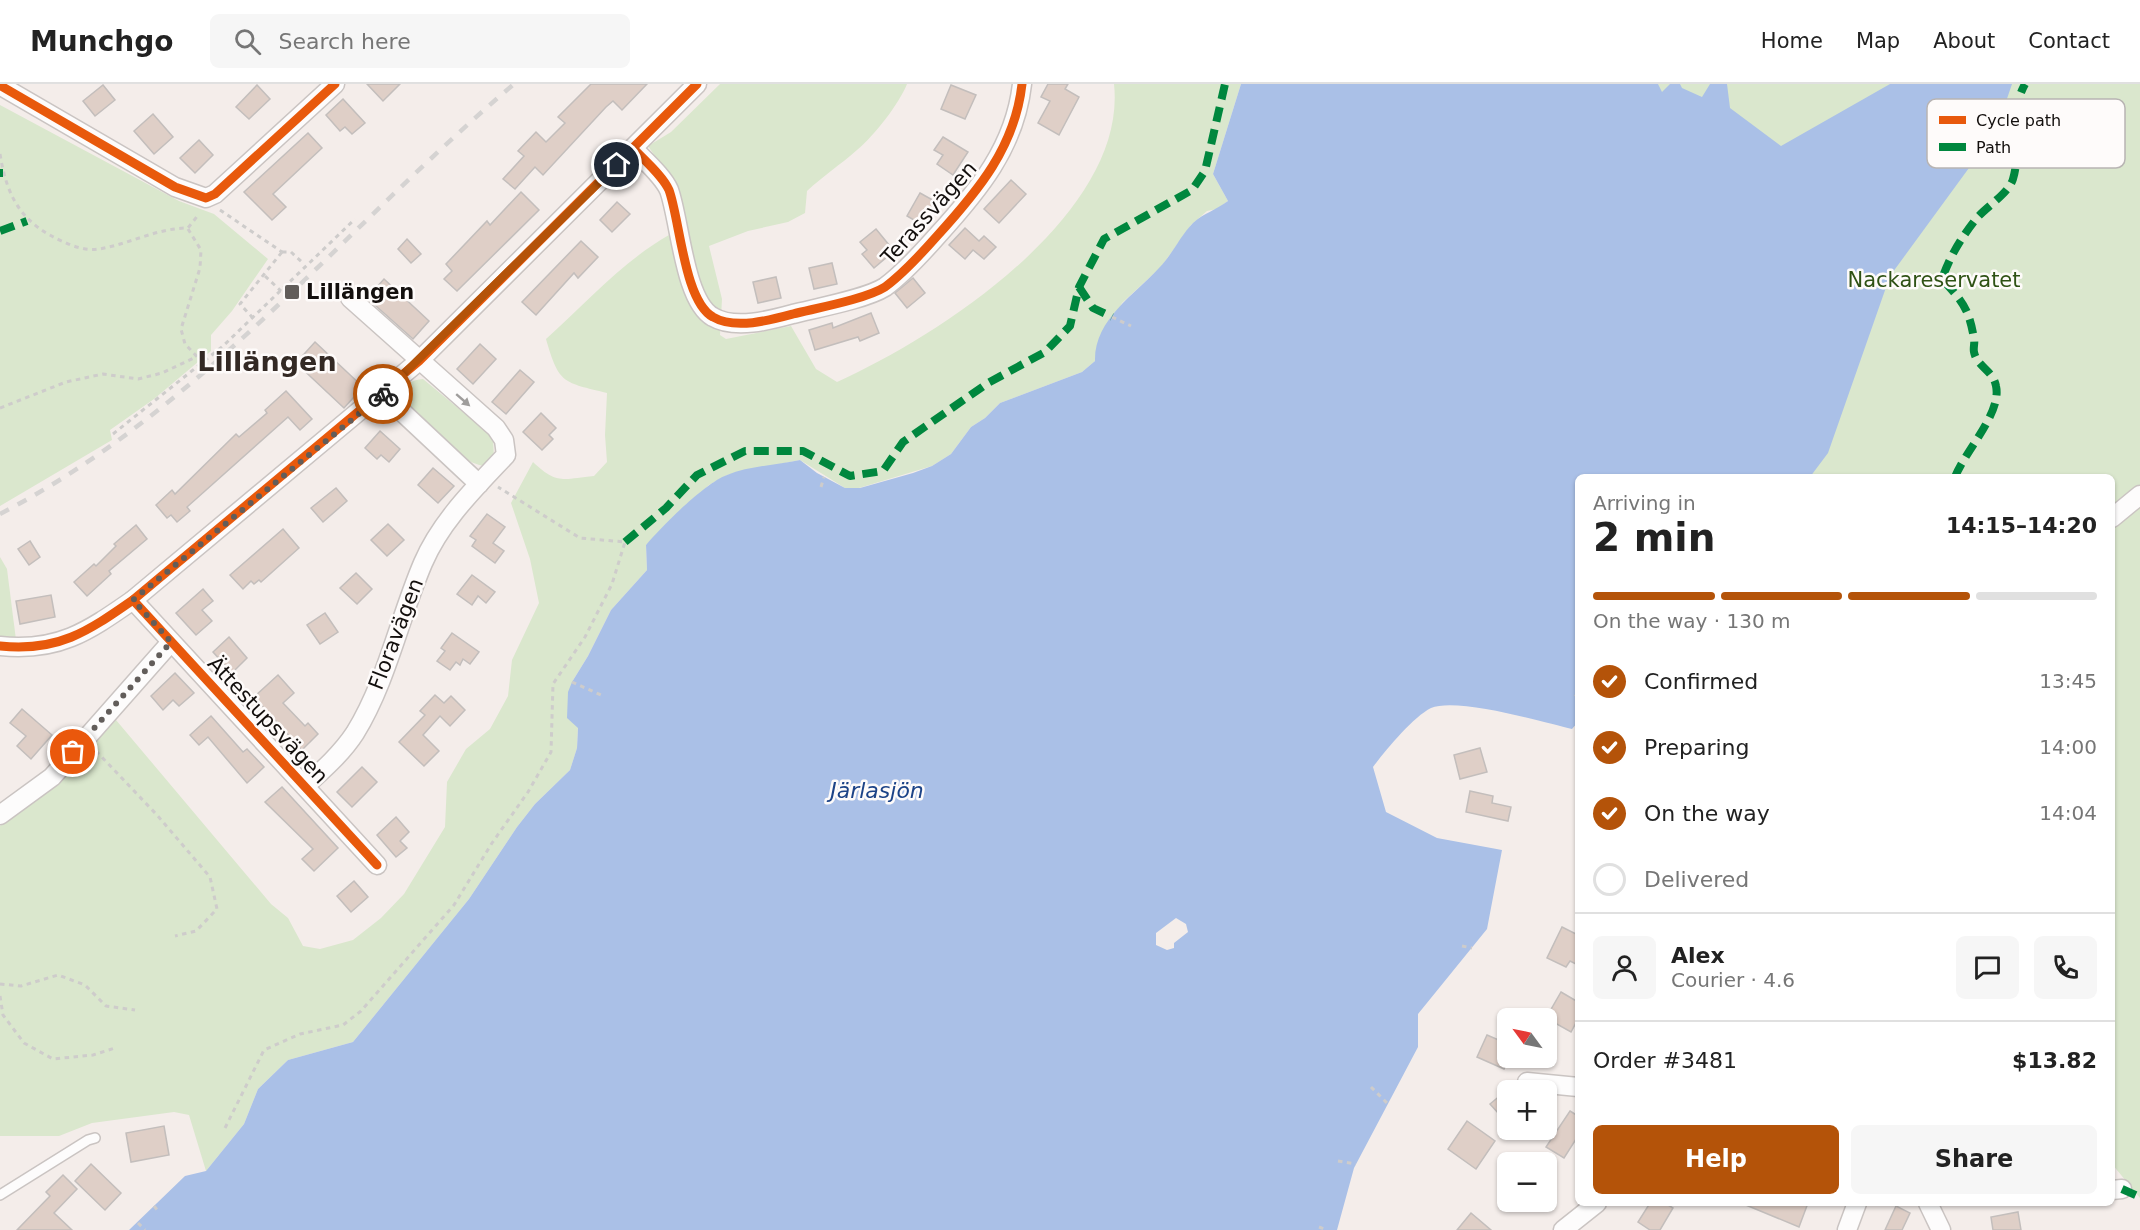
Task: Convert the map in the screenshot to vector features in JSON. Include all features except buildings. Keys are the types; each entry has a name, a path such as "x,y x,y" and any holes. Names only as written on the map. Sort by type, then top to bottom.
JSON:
{"street":[{"path":"2,86 175,187 206,198 215,194 231,180 335,84"},
{"path":"0,646 38,648 64,640 91,629 133,600 383,394 634,149 697,84"},
{"name":"Terassvägen","path":"634,149 668,188 680,230 684,265 706,312 728,322 762,321 836,304 884,288 924,251 992,171 1007,142 1020,99 1022,84"},
{"path":"350,298 419,361"},
{"name":"Floravägen","path":"305,786 328,765 354,733 377,687 423,562 441,529 506,454 504,440 495,428 419,361"},
{"path":"383,394 481,482"},
{"path":"2115,516 2140,495"},
{"name":"Ättestupsvägen","path":"133,600 377,865"},
{"path":"0,815 52,777 171,642"},
{"path":"1557,1085 1575,1087"},
{"path":"1563,1230 1593,1206"},
{"path":"1847,1230 1856,1206"},
{"path":"1929,1206 1941,1230"}],"lane":[{"path":"0,1195 88,1140 95,1138"}],"path":[{"path":"0,154 3,173 13,200 27,221 49,236 74,246 97,249 145,238 168,228 188,228 196,221 206,198 225,215 282,252 291,252 303,263"},
{"path":"113,434 203,363 281,292 355,219"},
{"path":"188,228 201,250 200,268 182,329 185,344 203,363"},
{"path":"253,318 240,304 265,276 282,252"},
{"path":"265,276 281,292"},
{"path":"325,285 330,291"},
{"path":"1112,317 1131,326"},
{"path":"0,408 66,382 103,374 138,379 162,374 196,357"},
{"path":"821,487 825,477"},
{"path":"225,1128 264,1050 300,1034 343,1025 361,1011 415,950 454,905 492,843 528,792 551,752 554,684 585,637 612,584 625,542 580,538 481,482"},
{"path":"572,682 602,695"},
{"path":"84,740 157,815 210,877 217,909 196,931 175,936"},
{"path":"1462,946 1472,948"},
{"path":"0,984 21,986 58,975 85,985 106,1006 135,1010"},
{"path":"0,996 3,1015 24,1043 53,1059 93,1055 115,1048"},
{"path":"1371,1087 1388,1104"},
{"path":"1338,1161 1356,1164"},
{"path":"154,1206 159,1212"},
{"path":"138,1223 145,1230"},
{"path":"1319,1227 1327,1230"}],"green space":[{"path":"720,84 907,84 892,110 871,137 807,191 805,213 788,222 748,231 709,246 722,299 720,335 726,339 791,326 816,369 837,382 926,334 974,302 1019,264 1060,223 1091,179 1110,132 1114,84 1241,84 1213,174 1228,201 1217,209 1207,211 1191,225 1161,267 1122,303 1095,361 1082,372 1000,403 985,418 971,427 951,454 932,466 859,488 845,488 800,460 727,475 709,485 646,545 647,570 611,610 572,682 578,727 577,748 570,770 535,804 469,899 353,1042 288,1060 258,1089 244,1124 206,1171 189,1115 174,1112 92,1123 59,1136 0,1136 0,826 57,783 116,720 271,904 288,918 303,946 320,949 353,940 381,918 404,894 445,827 447,782 466,749 490,729 508,696 512,660 539,603 530,559 511,503 533,462 548,474 567,479 594,476 607,462 605,435 607,393 565,379 555,365 546,339 620,270 669,235 657,159 648,146 671,132"},
{"name":"Nackareservatet","path":"1484,84 2140,84 2140,1198 2115,1168 2115,474 1577,474"},
{"path":"0,105 179,201 214,214 268,259 232,311 211,335 211,351 154,399 110,430 112,440 0,506"},
{"path":"423,379 493,437 494,459 489,466 478,465 454,450 399,396 408,383"},
{"path":"0,557 7,569 16,640 0,637"}],"water":[{"name":"Järlasjön","path":"1241,84 1658,84 1662,92 1670,84 1680,84 1682,88 1702,97 1710,84 1727,84 1730,108 1781,146 1890,84 2012,84 2007,99 1927,99 1927,168 1969,168 1890,276 1828,453 1812,474 1575,474 1575,726 1572,729 1479,708 1443,705 1424,712 1408,726 1373,767 1386,812 1437,838 1502,850 1487,929 1418,1014 1418,1047 1354,1168 1337,1230 129,1230 185,1176 206,1171 244,1124 258,1089 288,1060 353,1042 469,899 535,804 570,770 577,748 578,728 567,718 568,692 572,682 611,610 647,570 646,545 673,517 718,480 736,472 754,468 800,460 817,473 845,488 860,488 932,466 951,454 971,427 985,418 1000,403 1082,372 1095,361 1096,346 1101,333 1117,309 1164,263 1193,223 1228,201 1213,174","holes":["1176,918 1186,924 1188,932 1174,943 1174,948 1167,950 1156,945 1156,933"]}],"railway":[{"path":"0,514 73,472 141,423 206,370 269,314 451,140 514,84"}],"marked path":[{"path":"625,542 666,508 697,475 745,451 803,451 850,476 883,471 903,442 988,383 1045,352 1070,326 1079,287 1104,239 1192,190 1205,171 1225,84"},
{"path":"2019,99 2025,84"},
{"path":"1956,474 1994,408 1996,386 1992,376 1976,357 1967,312 1960,299 1942,279 1965,233 1980,214 2011,184 2016,168"},
{"path":"0,231 27,221"},
{"path":"1079,287 1093,308 1112,317"},
{"path":"2122,1189 2140,1197"}],"cycle path":[{"path":"1,86 175,187 206,198 215,194 335,84"},
{"path":"0,646 39,646 55,643 101,622 133,600 419,361 697,84"},
{"path":"634,149 658,174 669,190 689,278 703,308 722,321 732,323 764,321 866,295 885,287 899,276 967,202 992,167 1012,128 1022,84"},
{"path":"133,600 377,865"}],"way so far":[{"path":"73,752 132,683 171,642 133,600 383,394"}],"place":[{"name":"Lillängen","path":"292,292"}],"district":[{"name":"Lillängen","path":"267,361"}],"route":[{"path":"383,394 617,165"}]}
